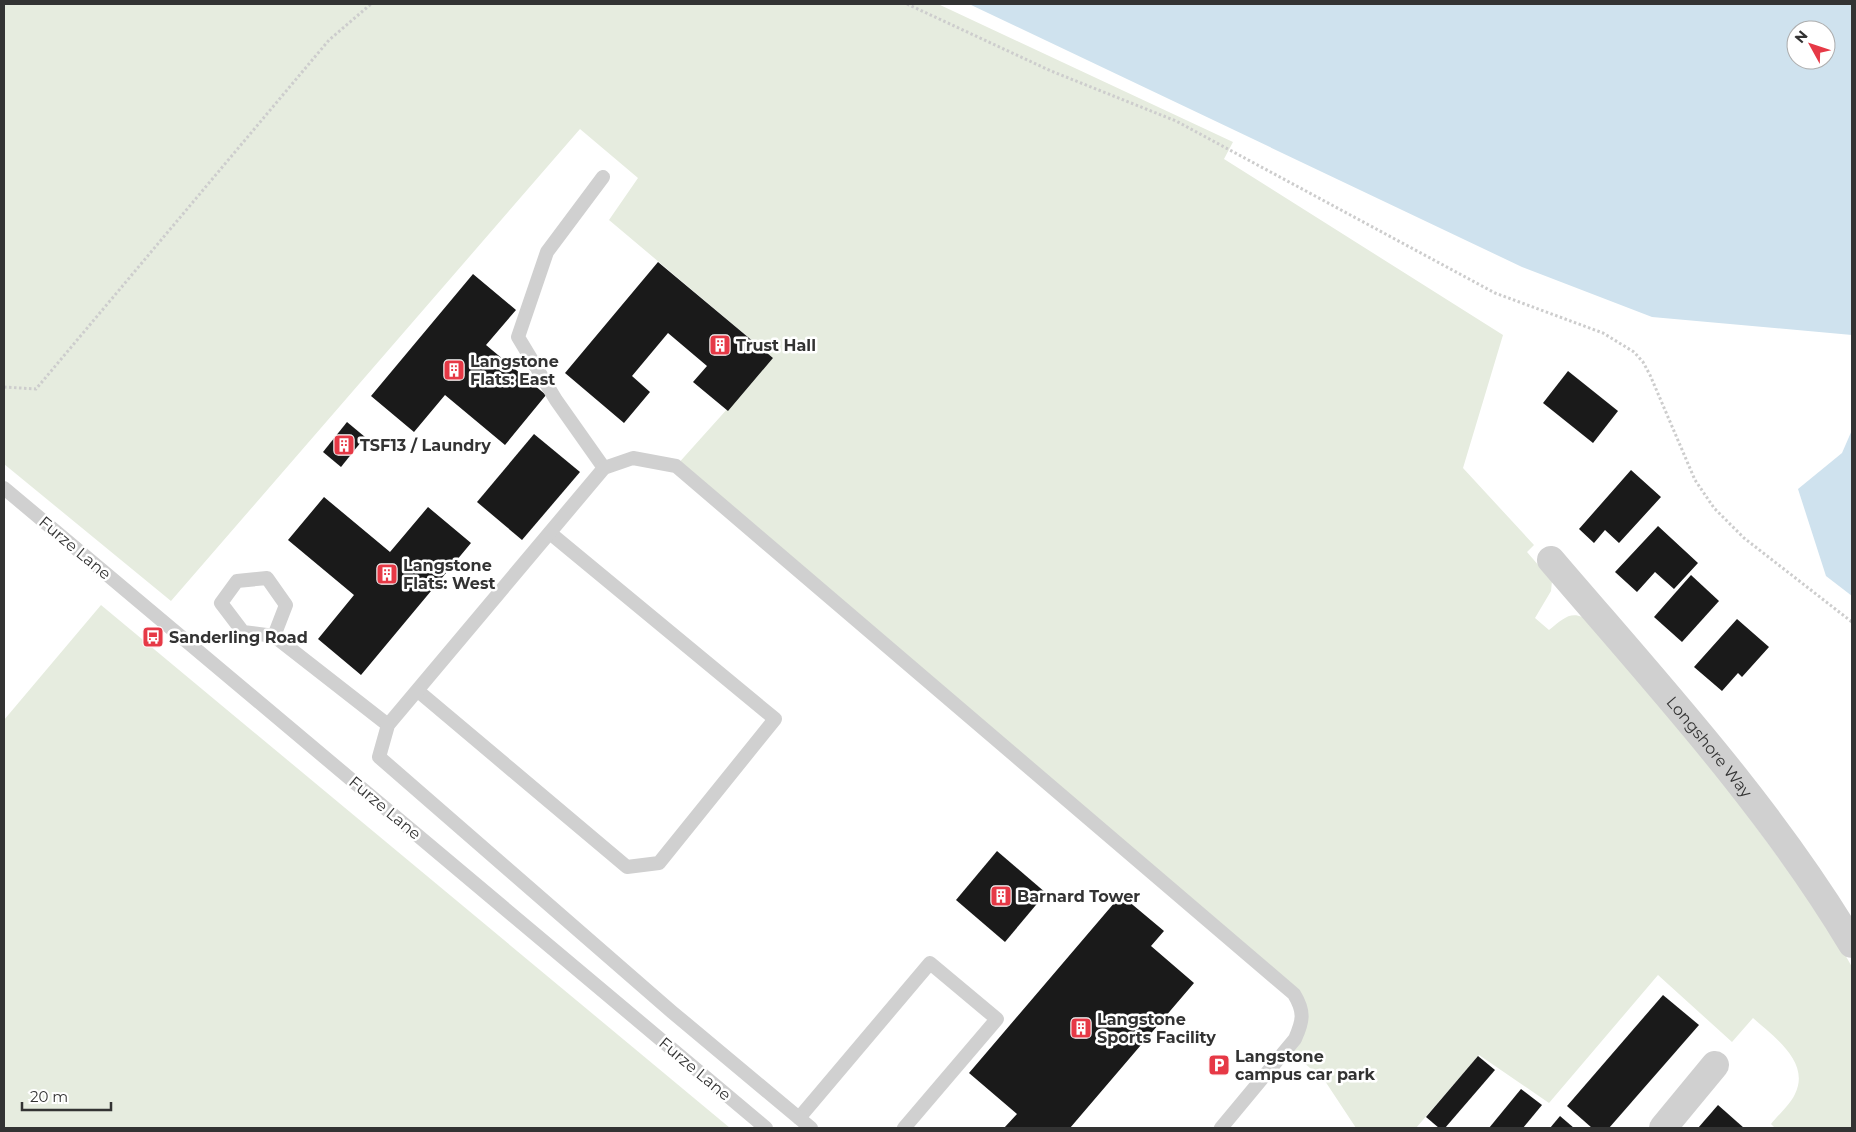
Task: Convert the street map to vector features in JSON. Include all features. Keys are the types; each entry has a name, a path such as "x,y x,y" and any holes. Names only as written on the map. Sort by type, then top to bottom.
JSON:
{"street":[{"name":"Longshore Way","path":"1551,560 1731,771 1796,858 1852,944"},
{"path":"1663,1128 1715,1065"}],"lane":[{"path":"603,177 547,252 518,337 556,400 604,468"},
{"path":"811,1128 672,1012 379,756 388,725 604,468 634,458 676,466 1294,994 1302,1014 1295,1039 1221,1128"},
{"name":"Furze Lane","path":"4,488 766,1128"},
{"path":"418,691 627,866 659,862 775,719 550,534"},
{"path":"274,636 286,605 267,578 237,581 221,603 243,632 274,636 388,725"},
{"path":"799,1118 930,963 997,1019 904,1128"}],"path":[{"path":"4,387 36,389 329,40 372,4"},
{"path":"907,4 1051,71 1176,121 1495,293 1596,330 1622,344 1634,352 1650,376 1695,480 1714,508 1744,538 1852,622"}],"shaded area":[{"path":"4,4 938,4 1233,142 1224,159 1503,335 1463,468 1534,545 1527,552 1552,581 1551,591 1535,618 1549,630 1565,618 1574,615 1592,622 1731,793 1830,928 1852,967 1852,1128 1775,1128 1771,1124 1793,1098 1799,1082 1798,1071 1788,1051 1753,1018 1732,1042 1658,975 1549,1103 1479,1055 1416,1128 1356,1128 1325,1081 1288,1049 1299,1003 676,466 773,358 609,220 638,178 580,129 171,601 4,464"},
{"path":"101,605 730,1128 4,1128 4,720"}],"water":[{"path":"969,4 1852,4 1852,335 1652,317 1522,267"},
{"path":"1852,430 1852,596 1826,576 1798,489 1842,453"}],"building":[{"name":"Trust Hall","path":"658,262 773,358 728,411 693,382 707,366 668,333 632,376 650,392 624,423 565,373"},
{"name":"Langstone Flats: East","path":"473,274 516,310 486,345 546,395 505,445 445,395 414,432 371,396"},
{"path":"1568,371 1618,411 1593,443 1543,403"},
{"name":"TSF13 / Laundry","path":"347,422 365,437 341,467 323,452"},
{"path":"534,434 580,472 522,540 477,502"},
{"path":"1631,470 1661,497 1619,543 1605,530 1594,543 1579,529"},
{"name":"Langstone Flats: West","path":"324,497 390,552 428,507 471,543 361,675 318,639 354,595 288,540"},
{"path":"1658,526 1698,563 1674,589 1655,572 1637,592 1615,572"},
{"path":"1691,575 1719,601 1682,642 1654,617"},
{"path":"1737,619 1769,647 1742,677 1738,673 1722,691 1694,667"},
{"name":"Barnard Tower","path":"997,851 1046,893 1005,942 956,900"},
{"name":"Langstone Sports Facility","path":"1121,895 1164,931 1151,946 1194,983 1070,1128 1004,1128 1017,1114 969,1073"},
{"path":"1663,995 1699,1025 1609,1128 1592,1128 1567,1106"},
{"path":"1478,1056 1495,1070 1445,1128 1439,1128 1426,1117"},
{"path":"1521,1089 1542,1105 1523,1128 1489,1128"},
{"path":"1718,1105 1744,1128 1698,1128"},
{"path":"1560,1116 1574,1128 1550,1128"}],"place":[{"name":"Trust Hall","path":"720,345"},
{"name":"Langstone Flats: East","path":"454,370"},
{"name":"TSF13 / Laundry","path":"344,445"},
{"name":"Langstone Flats: West","path":"387,574"},
{"name":"Sanderling Road","path":"153,637"},
{"name":"Barnard Tower","path":"1001,896"},
{"name":"Langstone Sports Facility","path":"1081,1028"},
{"name":"Langstone campus car park","path":"1219,1065"}]}
